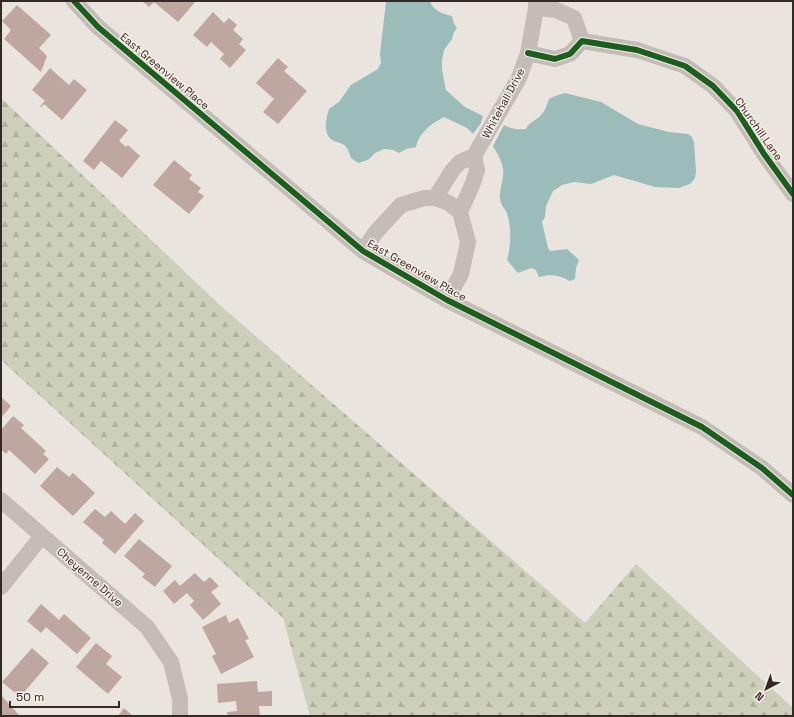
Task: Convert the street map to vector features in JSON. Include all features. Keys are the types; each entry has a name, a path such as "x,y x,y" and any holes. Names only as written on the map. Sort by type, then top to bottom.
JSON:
{"street":[{"name":"East Greenview Place","path":"74,1 98,27 363,252 447,300 702,427 762,468 793,495"},
{"path":"528,54 555,59 570,54 582,41 574,18 556,10 536,4"},
{"name":"Whitehall Drive","path":"474,156 519,78 528,54 536,4"},
{"name":"Churchill Lane","path":"582,41 637,50 685,66 713,86 737,111 764,154 793,194"},
{"path":"436,198 456,166 460,162 474,156 477,170 460,212"},
{"path":"363,252 376,232 401,205 425,198 436,198 448,203 460,212 468,242 461,274 447,300"},
{"name":"Cheyenne Drive","path":"1,500 147,627 171,662 180,699 180,716"},
{"path":"1,587 42,536"}],"green space":[{"path":"1,98 222,307 585,623 636,564 793,708 793,716 310,716 283,618 1,360"}],"water":[{"path":"386,1 430,1 436,10 452,16 454,24 457,28 452,39 444,50 442,61 442,70 446,90 465,107 483,116 481,123 473,134 467,128 444,117 426,129 420,137 416,147 406,149 399,153 393,150 384,149 375,153 368,160 358,163 351,158 344,145 330,138 326,131 327,117 329,109 339,102 351,85 378,69 381,63 380,54"},
{"path":"565,93 601,102 638,124 669,132 688,134 692,137 694,142 696,171 695,178 690,184 679,188 655,187 614,175 591,184 574,182 562,185 553,191 546,206 545,217 542,222 550,251 567,249 579,260 576,268 575,279 570,281 562,277 555,276 539,277 536,270 531,268 518,273 507,260 510,242 510,229 506,211 501,204 500,199 503,169 493,146 504,125 515,129 526,129 529,124 539,117 546,108 549,99"}],"building":[{"path":"142,1 196,1 178,22 154,2 149,7"},
{"path":"17,5 51,35 39,48 47,56 41,72 4,39 11,30 2,21"},
{"path":"213,12 224,23 229,18 237,25 233,30 243,39 239,44 246,50 230,68 220,59 224,54 211,42 207,47 193,35"},
{"path":"278,58 288,67 284,71 307,91 278,124 263,112 274,99 256,83"},
{"path":"50,68 69,85 74,79 87,90 62,120 44,104 41,107 40,106 45,101 32,90"},
{"path":"115,120 128,130 119,141 126,147 128,145 140,156 122,178 101,161 94,170 83,161"},
{"path":"174,160 192,175 189,179 201,188 198,192 204,196 189,214 153,185"},
{"path":"1,397 11,406 1,418"},
{"path":"13,416 24,425 21,428 46,451 43,454 49,459 35,474 9,450 6,454 1,449 1,430"},
{"path":"57,467 69,477 73,473 95,493 73,516 40,486"},
{"path":"95,509 105,517 111,511 125,524 135,513 144,521 115,554 102,543 104,540 83,522"},
{"path":"139,539 172,566 155,587 142,577 145,574 124,556"},
{"path":"195,573 204,582 210,577 219,586 211,592 221,604 203,620 190,605 194,601 187,593 174,604 163,591 175,580 180,586"},
{"path":"41,604 59,620 64,614 91,638 77,654 46,627 41,633 27,621"},
{"path":"226,615 229,623 238,618 249,639 245,640 254,657 221,674 212,656 216,654 202,627"},
{"path":"96,643 112,656 106,664 122,677 108,694 76,667"},
{"path":"32,648 49,663 20,697 2,682"},
{"path":"257,681 258,692 272,691 272,706 259,706 260,716 228,716 227,712 237,711 236,701 218,703 217,684"},
{"path":"1,695 19,715 1,716"},
{"path":"124,708 133,716 118,716"}],"cycle path":[{"path":"74,1 98,27 363,251 447,300 702,427 762,468 793,495"},
{"path":"528,53 555,59 570,54 582,41 637,50 685,66 713,86 737,111 764,154 793,194"}]}
